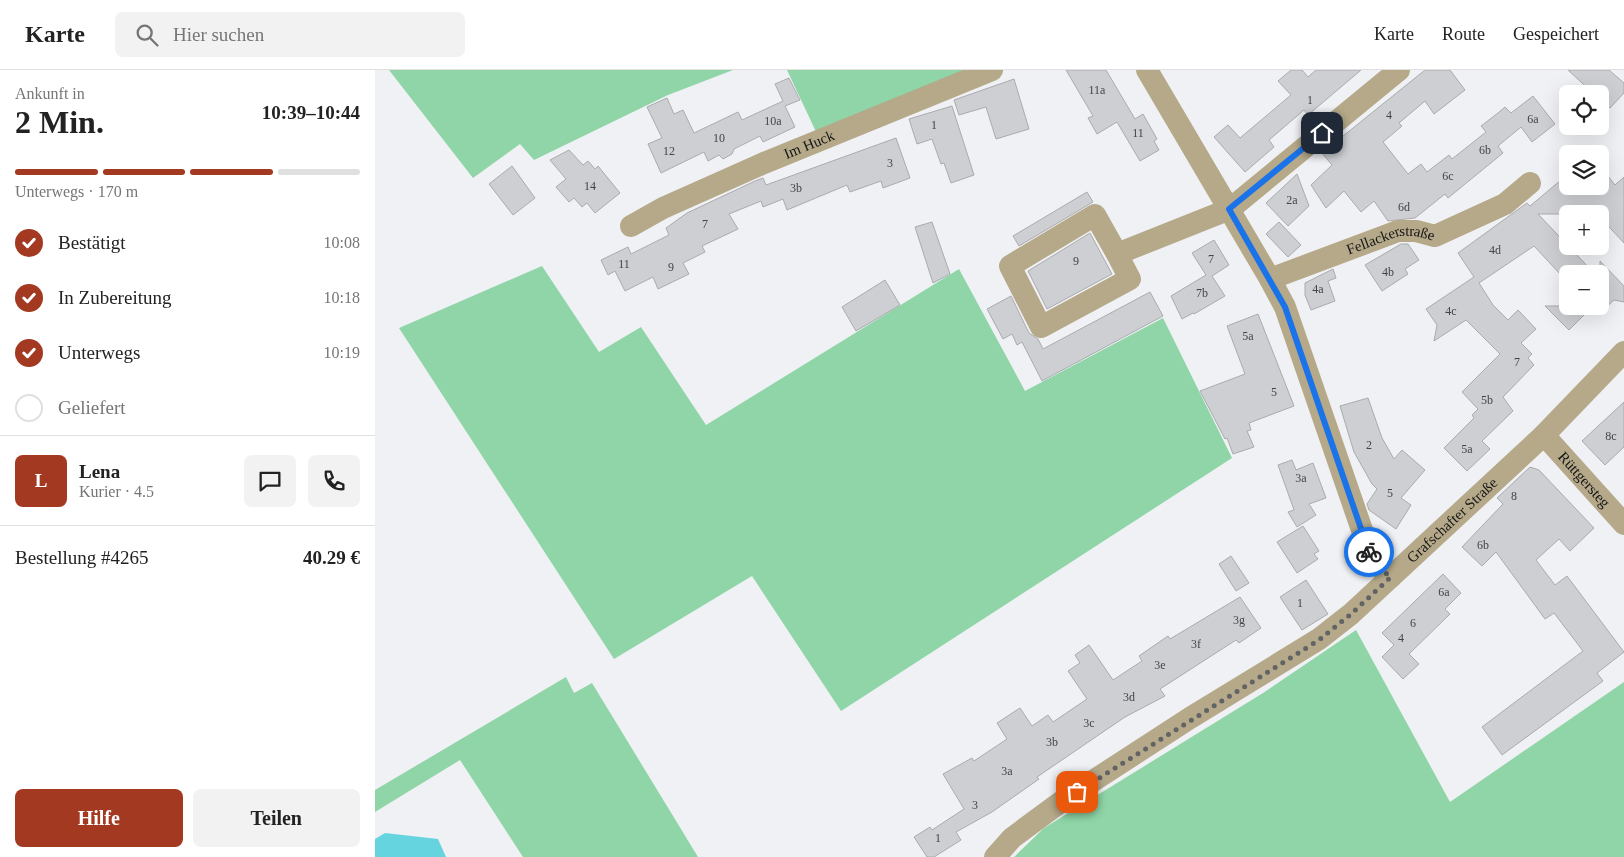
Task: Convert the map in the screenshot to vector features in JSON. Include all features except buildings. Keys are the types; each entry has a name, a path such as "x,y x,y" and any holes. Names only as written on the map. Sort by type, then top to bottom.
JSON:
{"street":[{"name":"Im Huck","path":"631,226 663,208 764,163 992,70"},
{"path":"1147,70 1285,307 1372,559 1391,577"},
{"path":"1117,254 1229,209 1399,70"},
{"name":"Fellackerstraße","path":"1270,279 1398,231 1416,231 1435,236 1505,204 1529,183"},
{"path":"1095,215 1117,254 1130,278 1041,327 1009,266 1095,215"},
{"name":"Grafschafter Straße","path":"995,857 1012,838 1062,801 1190,718 1319,640 1351,614 1544,435 1624,352"},
{"name":"Rüttgersteg","path":"1544,435 1624,524"}],"green space":[{"path":"389,70 733,70 668,95 534,160 520,144 473,178"},
{"path":"787,70 970,70 818,136"},
{"path":"542,266 599,352 641,327 706,425 959,269 1025,391 1163,318 1232,458 841,711 752,576 614,659 399,328"},
{"path":"1356,630 1450,802 1624,682 1624,857 1014,857 1044,828 1263,693"},
{"path":"566,677 574,693 592,683 698,857 523,857 460,760 375,812 375,790"}],"water":[{"path":"385,833 438,839 446,857 375,857 375,839"}],"way so far":[{"path":"1077,792 1190,718 1319,640 1351,614 1391,577 1381,570 1369,552"}],"route":[{"path":"1322,133 1229,209 1285,307 1357,522 1369,552"}]}
